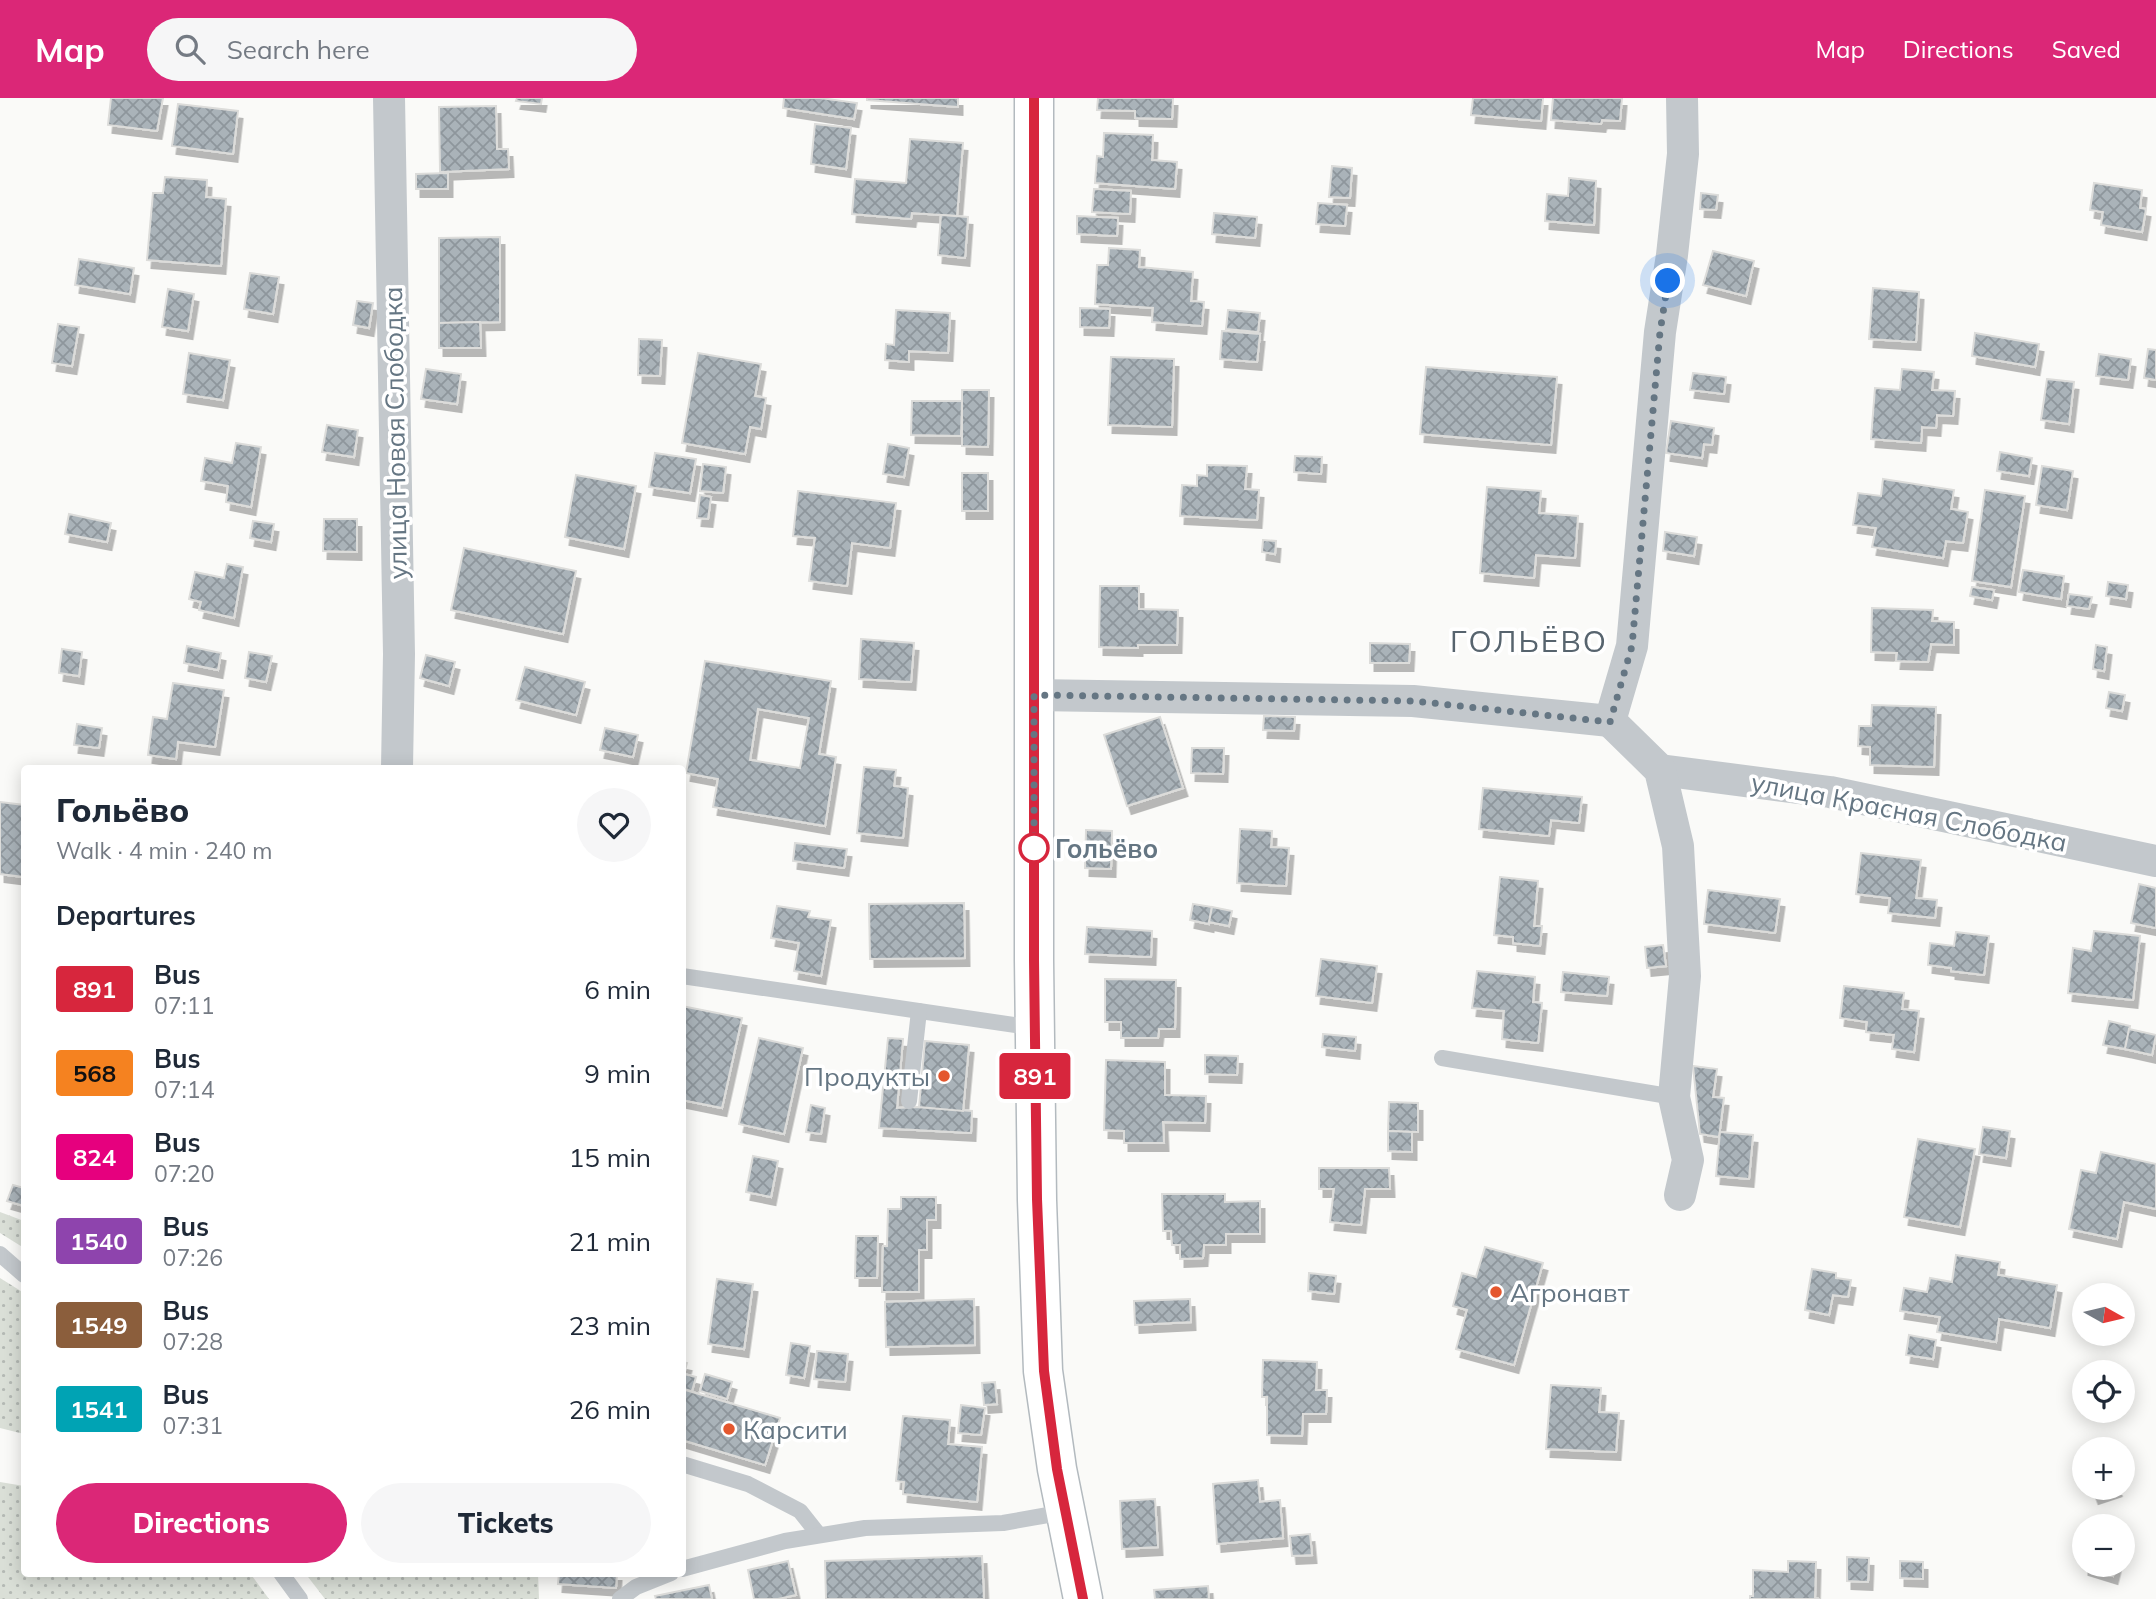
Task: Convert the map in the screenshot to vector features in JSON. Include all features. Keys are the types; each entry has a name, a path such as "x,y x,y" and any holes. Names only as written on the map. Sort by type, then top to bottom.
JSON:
{"main road":[{"path":"1034,98 1037,1199 1044,1371 1057,1469 1083,1599"}],"street":[{"name":"улица Новая Слободка","path":"389,98 398,654 397,765"},
{"path":"1610,722 1632,646 1660,332 1672,256 1683,155 1682,98"},
{"path":"1034,695 1413,701 1610,722 1660,770 1678,846 1685,976 1674,1097 1688,1160 1680,1195"},
{"name":"улица Красная Слободка","path":"1660,770 1830,792 2156,861"}],"lane":[{"path":"686,977 1035,1028"},
{"path":"909,1101 919,1011"},
{"path":"1442,1058 1674,1097"},
{"path":"0,1254 21,1272"},
{"path":"686,1465 748,1484 800,1511 819,1535"},
{"path":"686,1568 785,1541 865,1528 1003,1523 1065,1512"},
{"path":"284,1577 300,1599"},
{"path":"620,1599 636,1587 661,1577"}],"shaded area":[{"path":"0,1212 21,1220 21,1246 0,1233"},
{"path":"0,1278 21,1291 21,1433 0,1428"},
{"path":"0,1482 21,1486 21,1577 253,1577 269,1599 0,1599"},
{"path":"308,1577 538,1577 539,1599 325,1599"}],"building":[{"path":"111,98 163,98 157,131 108,125"},
{"path":"517,98 542,98 541,104 516,101"},
{"path":"784,98 820,98 857,103 854,119 783,108"},
{"path":"958,98 958,107 867,100"},
{"path":"1098,98 1173,98 1172,119 1135,118 1135,111 1097,110"},
{"path":"1473,98 1543,98 1541,121 1471,115"},
{"path":"1553,98 1622,98 1620,121 1602,120 1601,124 1551,120"},
{"path":"178,104 238,111 233,154 172,146"},
{"path":"496,106 497,149 508,149 509,169 440,172 439,107"},
{"path":"815,124 851,128 846,169 811,164"},
{"path":"1104,133 1153,135 1152,160 1177,162 1175,189 1095,183 1097,156 1103,157"},
{"path":"910,139 963,143 957,216 912,213 911,219 852,214 855,179 906,183"},
{"path":"1332,166 1352,168 1350,198 1329,197"},
{"path":"448,173 448,189 416,189 416,174"},
{"path":"165,177 207,180 206,197 226,199 221,266 147,260 153,193 163,193"},
{"path":"1569,178 1596,181 1594,225 1545,221 1547,194 1568,196"},
{"path":"2094,183 2142,190 2140,208 2146,209 2142,232 2101,225 2103,212 2090,210"},
{"path":"1094,189 1131,191 1130,214 1092,212"},
{"path":"1701,193 1718,195 1716,210 1700,209"},
{"path":"1318,203 1347,205 1345,226 1316,224"},
{"path":"1214,213 1257,217 1255,238 1212,234"},
{"path":"941,215 968,217 965,258 938,255"},
{"path":"1077,216 1118,218 1117,236 1077,234"},
{"path":"500,237 500,322 439,323 439,238"},
{"path":"1109,248 1140,250 1139,267 1193,272 1191,301 1204,302 1202,326 1152,322 1153,308 1095,304 1097,265 1108,265"},
{"path":"1713,251 1754,261 1746,296 1703,285"},
{"path":"79,259 134,268 130,294 75,285"},
{"path":"250,273 279,277 273,314 244,309"},
{"path":"1873,288 1919,292 1916,342 1869,339"},
{"path":"168,289 194,294 188,331 162,327"},
{"path":"357,301 373,303 369,328 353,325"},
{"path":"1080,308 1110,309 1109,328 1080,327"},
{"path":"896,310 950,313 948,353 909,351 909,362 885,360 886,344 894,345"},
{"path":"1228,310 1260,313 1258,332 1226,329"},
{"path":"480,322 481,348 439,348 439,323"},
{"path":"58,324 79,327 72,366 52,363"},
{"path":"1222,331 1260,334 1257,362 1220,359"},
{"path":"1975,333 2039,344 2035,367 1972,356"},
{"path":"639,339 662,340 660,376 638,375"},
{"path":"2148,349 2156,350 2156,380 2144,378"},
{"path":"189,353 230,360 223,400 183,394"},
{"path":"698,353 761,364 755,396 766,398 761,429 750,427 745,454 682,443"},
{"path":"2099,354 2131,359 2128,380 2096,376"},
{"path":"1111,357 1174,359 1172,427 1108,425"},
{"path":"1426,367 1557,377 1551,445 1420,434"},
{"path":"426,369 461,374 457,404 421,399"},
{"path":"1902,369 1934,372 1932,390 1955,391 1953,416 1937,415 1936,428 1922,427 1921,443 1871,439 1875,388 1900,390"},
{"path":"1693,373 1726,377 1724,394 1690,390"},
{"path":"2047,379 2074,382 2069,424 2041,420"},
{"path":"962,390 989,390 988,447 962,446"},
{"path":"912,401 962,401 961,436 911,435"},
{"path":"1671,421 1714,428 1712,445 1704,444 1702,458 1666,453"},
{"path":"327,425 358,430 354,457 322,452"},
{"path":"236,443 261,447 251,507 226,502 228,486 201,481 205,458 232,463"},
{"path":"888,444 909,448 904,477 883,474"},
{"path":"2000,452 2032,458 2029,476 1997,471"},
{"path":"655,453 696,459 690,493 649,487"},
{"path":"1295,456 1322,457 1321,474 1294,472"},
{"path":"703,464 726,467 723,493 700,491"},
{"path":"1207,465 1247,466 1245,489 1259,490 1257,520 1180,516 1182,485 1197,486 1197,475 1207,476"},
{"path":"2042,466 2073,471 2067,510 2036,505"},
{"path":"962,473 988,473 988,511 962,511"},
{"path":"576,475 636,486 624,549 565,537"},
{"path":"1883,479 1954,490 1951,509 1968,512 1963,543 1946,541 1943,558 1872,547 1876,528 1853,525 1858,493 1881,496"},
{"path":"1487,487 1541,491 1539,513 1578,516 1575,558 1536,555 1534,578 1480,573"},
{"path":"1985,490 2025,496 2011,587 1972,581"},
{"path":"798,491 896,503 890,548 852,543 847,586 809,581 815,538 793,536"},
{"path":"700,495 711,497 708,519 697,518"},
{"path":"69,514 111,523 107,542 65,534"},
{"path":"324,519 357,519 357,552 323,551"},
{"path":"253,521 274,524 271,542 250,538"},
{"path":"1665,532 1697,537 1694,556 1663,551"},
{"path":"1263,540 1276,541 1275,554 1262,552"},
{"path":"464,548 576,571 563,634 451,610"},
{"path":"227,564 243,567 234,618 199,610 201,602 189,599 195,572 224,578"},
{"path":"2023,570 2064,576 2061,599 2019,592"},
{"path":"2108,582 2128,585 2126,599 2106,596"},
{"path":"1100,586 1139,586 1139,609 1178,610 1177,645 1099,647"},
{"path":"1972,587 1994,590 1992,600 1970,596"},
{"path":"2069,594 2092,597 2089,609 2067,606"},
{"path":"1872,608 1933,610 1932,621 1954,622 1954,645 1931,644 1928,662 1896,661 1897,653 1871,652"},
{"path":"861,639 914,643 911,682 859,679"},
{"path":"1370,643 1410,644 1409,663 1370,663"},
{"path":"2096,645 2107,647 2104,671 2093,669"},
{"path":"187,646 221,653 218,670 184,663"},
{"path":"62,649 82,652 79,676 59,673"},
{"path":"249,652 272,656 266,682 245,678"},
{"path":"426,655 455,662 449,686 420,678"},
{"path":"705,661 831,681 819,754 836,757 825,826 713,807 718,779 686,773","holes":["758,709 809,718 800,768 750,760"]},
{"path":"525,667 585,682 576,715 516,700"},
{"path":"173,683 224,690 215,747 178,742 176,759 148,755 153,717 167,719"},
{"path":"2109,692 2125,695 2122,711 2106,708"},
{"path":"1872,705 1936,707 1934,767 1870,765 1870,747 1858,746 1859,726 1871,726"},
{"path":"1264,716 1295,717 1294,731 1263,730"},
{"path":"1160,717 1183,788 1127,806 1104,735"},
{"path":"77,724 102,728 99,748 74,745"},
{"path":"605,728 638,735 633,757 600,750"},
{"path":"1192,748 1224,748 1223,774 1191,773"},
{"path":"864,767 896,770 894,786 908,788 903,838 857,833"},
{"path":"1483,788 1582,797 1579,823 1551,820 1549,836 1479,829"},
{"path":"0,802 21,805 21,877 0,874"},
{"path":"1240,829 1272,831 1271,847 1289,848 1286,886 1237,883"},
{"path":"1086,830 1112,831 1111,869 1085,868"},
{"path":"795,843 847,849 844,868 793,861"},
{"path":"1861,853 1921,860 1916,898 1937,900 1935,918 1888,913 1890,898 1856,894"},
{"path":"1500,877 1538,881 1534,926 1542,926 1540,946 1513,943 1513,937 1494,935"},
{"path":"2139,884 2156,888 2156,928 2131,923"},
{"path":"1708,890 1780,899 1775,933 1704,924"},
{"path":"964,903 965,958 870,959 869,904"},
{"path":"1193,904 1212,907 1209,924 1190,920"},
{"path":"777,906 810,911 808,917 831,920 821,976 794,971 799,943 771,938"},
{"path":"1212,907 1232,911 1229,926 1209,922"},
{"path":"1087,927 1152,931 1151,957 1085,954"},
{"path":"2094,931 2140,936 2133,1000 2068,993 2073,948 2091,951"},
{"path":"1956,932 1989,936 1984,975 1928,965 1930,943 1954,946"},
{"path":"1663,945 1666,966 1647,968 1645,947"},
{"path":"1321,959 1377,966 1372,1003 1316,996"},
{"path":"1477,971 1535,977 1533,1002 1542,1003 1538,1043 1502,1039 1504,1011 1472,1008"},
{"path":"1563,972 1609,977 1607,996 1561,992"},
{"path":"1105,979 1176,980 1175,1029 1159,1029 1158,1038 1121,1038 1121,1022 1105,1022"},
{"path":"1844,986 1904,993 1902,1009 1919,1011 1914,1052 1892,1049 1894,1035 1866,1032 1867,1022 1840,1018"},
{"path":"686,1007 742,1018 722,1108 686,1101"},
{"path":"2109,1021 2130,1026 2125,1049 2103,1045"},
{"path":"2129,1029 2156,1035 2152,1055 2125,1049"},
{"path":"1323,1034 1356,1037 1355,1051 1322,1047"},
{"path":"759,1038 803,1048 784,1134 739,1124"},
{"path":"888,1038 903,1039 897,1108 972,1111 971,1133 879,1128"},
{"name":"Продукты","path":"925,1041 969,1045 963,1111 919,1107"},
{"path":"1205,1055 1238,1056 1237,1075 1205,1074"},
{"path":"1106,1060 1165,1062 1165,1095 1206,1096 1205,1123 1163,1122 1164,1143 1124,1143 1124,1131 1104,1130"},
{"path":"1693,1066 1717,1069 1713,1097 1724,1098 1719,1137 1700,1134"},
{"path":"1389,1102 1418,1103 1418,1132 1388,1131"},
{"path":"811,1105 825,1108 821,1134 806,1132"},
{"path":"1983,1127 2010,1131 2006,1158 1979,1154"},
{"path":"1388,1131 1412,1132 1412,1152 1388,1151"},
{"path":"1720,1132 1753,1135 1749,1179 1716,1176"},
{"path":"1918,1139 1975,1149 1960,1227 1904,1217"},
{"path":"2101,1152 2156,1164 2156,1209 2124,1202 2117,1239 2069,1229 2081,1170 2096,1173"},
{"path":"753,1156 778,1161 771,1197 746,1192"},
{"path":"1319,1168 1389,1168 1390,1189 1365,1189 1361,1225 1330,1222 1334,1189 1319,1189"},
{"path":"13,1185 21,1187 21,1205 7,1201"},
{"path":"1162,1194 1225,1194 1225,1202 1260,1201 1260,1234 1226,1234 1226,1245 1204,1245 1203,1258 1180,1259 1180,1245 1172,1245 1171,1231 1163,1231"},
{"path":"901,1197 936,1197 936,1220 927,1220 927,1250 919,1250 919,1292 882,1292 883,1246 887,1246 888,1209 901,1209"},
{"path":"856,1236 878,1236 877,1278 855,1278"},
{"name":"Агронавт","path":"1485,1247 1543,1263 1514,1365 1456,1349 1467,1310 1453,1306 1462,1273 1476,1277"},
{"path":"1956,1255 2000,1262 1998,1275 2057,1285 2050,1328 1999,1319 1996,1342 1937,1332 1940,1317 1900,1311 1904,1288 1927,1292 1930,1278 1952,1282"},
{"path":"1812,1269 1836,1273 1836,1278 1851,1280 1848,1297 1833,1295 1829,1315 1805,1310"},
{"path":"1309,1273 1336,1276 1334,1294 1308,1291"},
{"path":"717,1279 753,1284 744,1349 708,1344"},
{"path":"974,1299 975,1345 886,1347 885,1302"},
{"path":"1190,1299 1191,1322 1135,1325 1134,1301"},
{"path":"1909,1335 1936,1340 1933,1359 1906,1355"},
{"path":"791,1343 810,1346 804,1378 786,1375"},
{"path":"817,1351 848,1354 845,1382 814,1379"},
{"path":"1263,1360 1317,1362 1316,1390 1327,1390 1326,1414 1303,1414 1302,1436 1267,1435 1267,1397 1262,1397"},
{"path":"686,1374 696,1377 692,1391 686,1390"},
{"path":"705,1374 732,1382 727,1399 700,1391"},
{"path":"995,1382 997,1404 984,1405 982,1383"},
{"path":"1551,1385 1601,1388 1599,1412 1619,1413 1616,1452 1546,1449"},
{"name":"Карсити","path":"686,1390 780,1418 765,1465 686,1441"},
{"path":"961,1405 985,1408 981,1435 958,1433"},
{"path":"903,1416 950,1420 948,1444 982,1447 977,1502 903,1494 904,1482 896,1481"},
{"path":"1258,1480 1260,1502 1280,1500 1283,1538 1217,1544 1213,1484"},
{"path":"1155,1499 1158,1547 1122,1549 1120,1501"},
{"path":"1310,1534 1312,1555 1292,1556 1290,1536"},
{"path":"982,1556 984,1599 826,1599 825,1561"},
{"path":"1847,1557 1869,1558 1868,1582 1847,1581"},
{"path":"788,1561 796,1595 778,1599 754,1599 748,1570"},
{"path":"1788,1561 1816,1562 1815,1598 1819,1599 1750,1599 1750,1596 1753,1596 1753,1570 1788,1572"},
{"path":"1900,1561 1923,1562 1923,1579 1900,1578"},
{"path":"559,1577 617,1577 616,1588 558,1584"},
{"path":"709,1585 712,1599 656,1599 655,1596"},
{"path":"1208,1586 1209,1599 1155,1599 1154,1590"}],"bus line":[{"name":"891","path":"1034,98 1034,960 1037,1199 1044,1371 1057,1469 1083,1599"}],"place":[{"name":"Гольёво","path":"1034,848"},
{"name":"Продукты","path":"944,1076"},
{"name":"Агронавт","path":"1496,1292"},
{"name":"Карсити","path":"729,1429"}],"district":[{"name":"ГОЛЬЁВО","path":"1529,641"}],"route":[{"path":"1034,848 1034,695 1413,701 1610,722 1632,646 1660,332 1668,281"}]}
